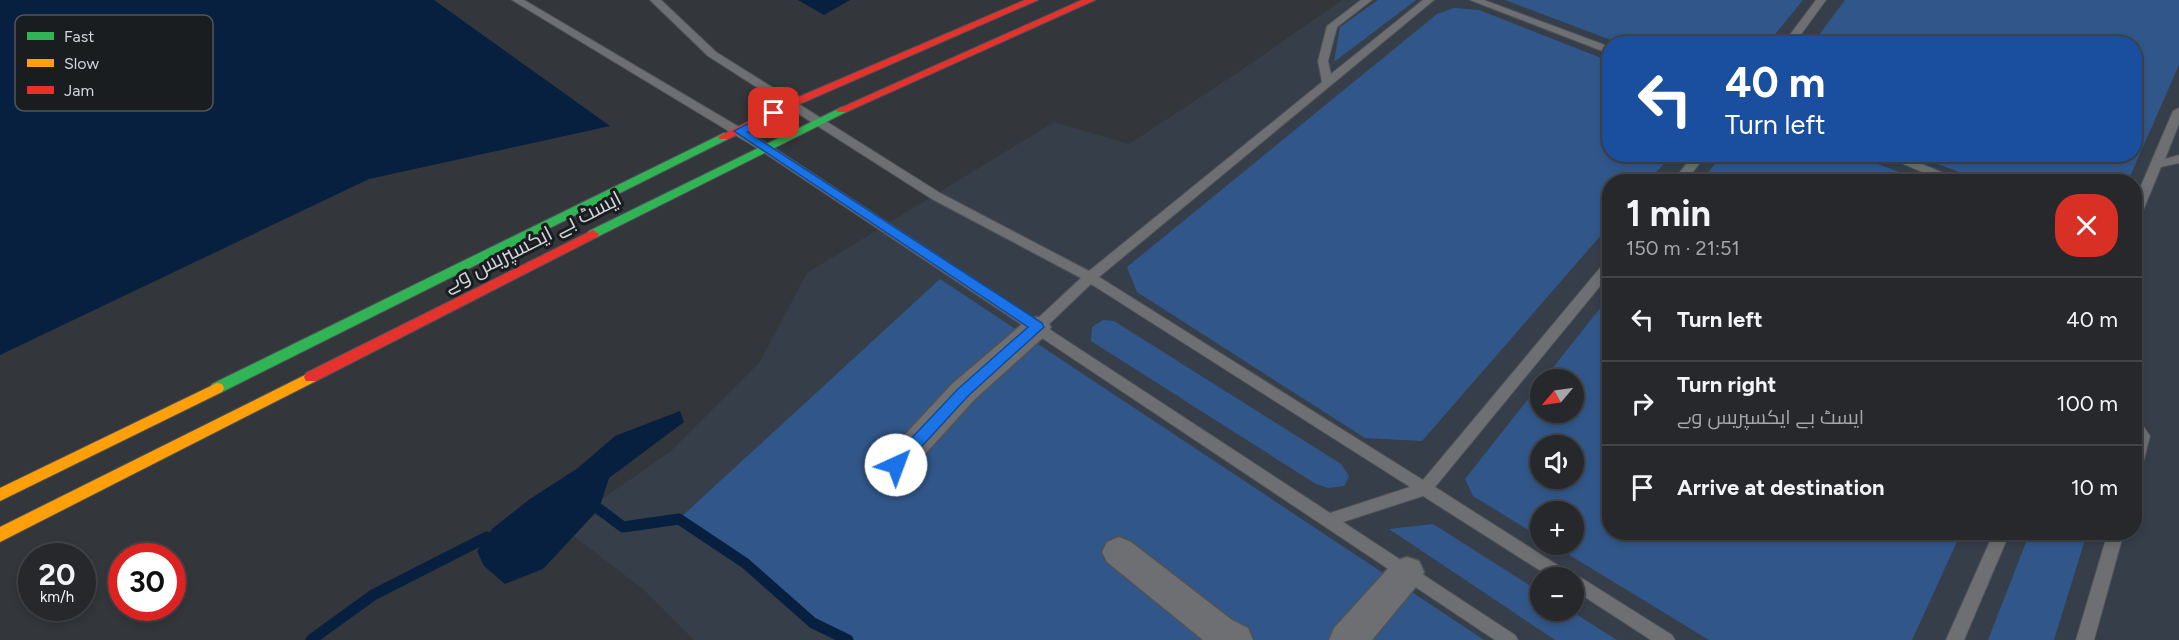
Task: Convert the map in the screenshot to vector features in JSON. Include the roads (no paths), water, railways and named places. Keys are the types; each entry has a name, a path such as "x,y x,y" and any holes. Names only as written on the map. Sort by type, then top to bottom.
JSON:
{"main road":[{"name":"ایسٹ بے ایکسپریس وے","path":"0,495 791,104 1034,0"},
{"name":"ایسٹ بے ایکسپریس وے","path":"0,535 817,121 1090,0"}],"street":[{"path":"896,465 963,392 1037,327"},
{"path":"1119,552 1219,631 1234,640"},
{"path":"1347,640 1407,572"}],"lane":[{"path":"517,0 765,147 1509,640"},
{"path":"655,0 712,54 817,121 936,196 1090,278 1549,567"},
{"path":"1328,83 1323,61 1332,26 1368,0"},
{"path":"1037,327 1090,278 1429,0"},
{"path":"1475,0 1602,48"},
{"path":"1794,36 1821,0"},
{"path":"2142,199 2179,111"},
{"path":"2157,164 2179,159"},
{"path":"1685,174 1694,162"},
{"path":"1907,162 1938,174"},
{"path":"1329,520 1425,489 1602,275"},
{"path":"1955,640 1999,540"},
{"path":"2085,640 2114,540"},
{"path":"1584,588 1666,640"}],"waterway":[{"path":"599,509 623,527 679,519 745,563 813,623 848,640"},
{"path":"311,640 373,595 487,537"}]}
